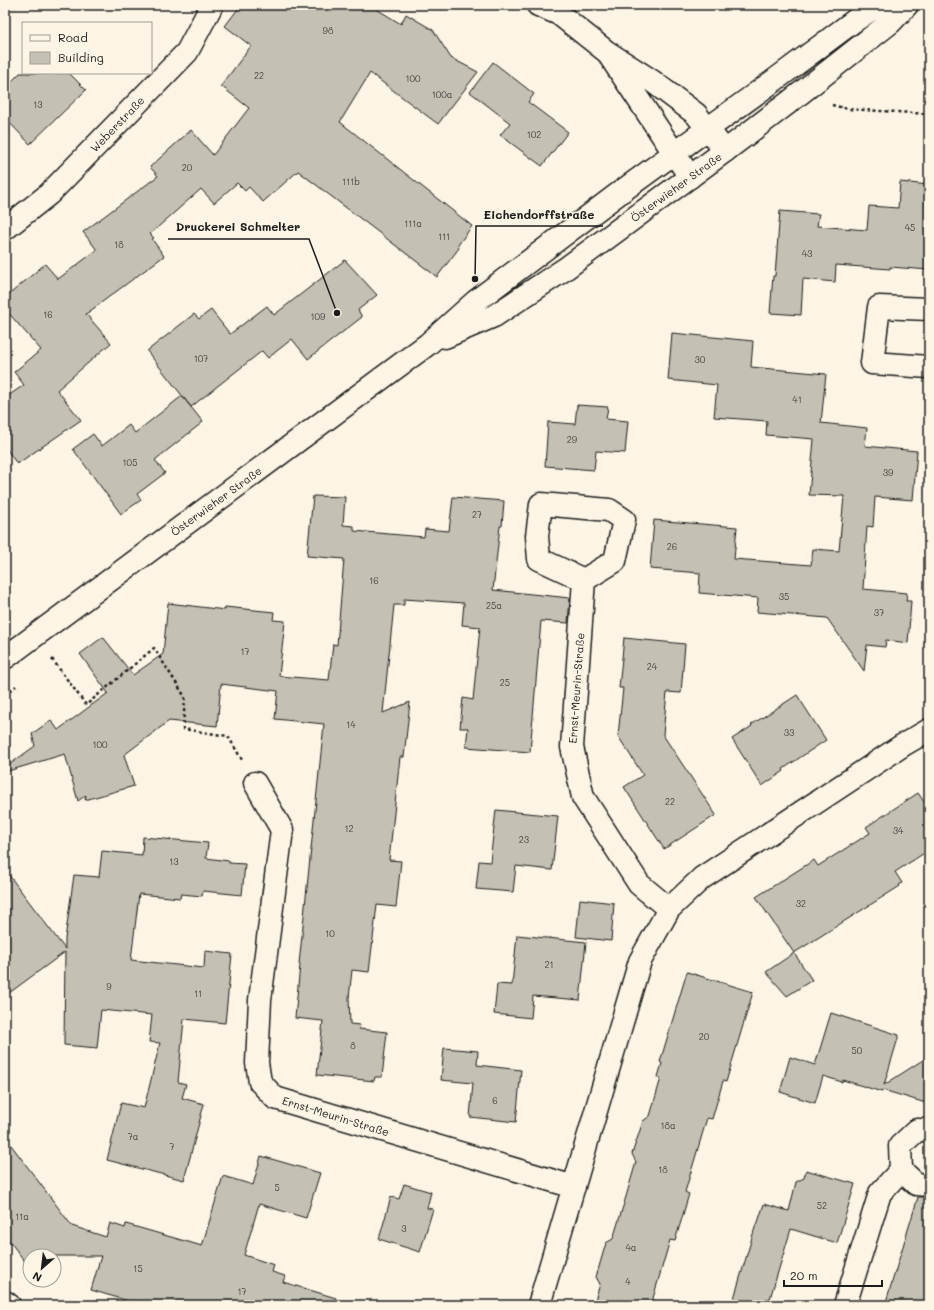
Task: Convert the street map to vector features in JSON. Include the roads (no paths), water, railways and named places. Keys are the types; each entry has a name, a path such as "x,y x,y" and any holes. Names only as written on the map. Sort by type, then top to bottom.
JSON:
{"street":[{"name":"Weberstraße","path":"5,229 49,194 187,52 212,5"},
{"path":"538,5 559,14 607,52 652,81 696,114 725,151"},
{"name":"Österwieher Straße","path":"5,658 428,344 476,302 618,194 878,5"},
{"name":"Österwieher Straße","path":"428,344 494,316 565,269 725,151 891,22 907,5"},
{"path":"607,52 690,177"},
{"path":"929,309 879,307 872,363 929,367"},
{"name":"Ernst-Meurin-Straße","path":"584,580 572,747 583,797 639,884 668,909"},
{"path":"539,1305 640,961 668,909 702,878 897,749 929,730"},
{"name":"Ernst-Meurin-Straße","path":"255,783 282,830 260,1000 257,1063 260,1082 275,1098 574,1187"},
{"path":"845,1305 880,1193 900,1170 900,1146 917,1130 929,1130"},
{"path":"900,1170 916,1184 929,1185"},
{"path":"5,1302 9,1305"}],"place":[{"name":"Eichendorffstraße","path":"475,279"},
{"name":"Druckerei Schmelter","path":"337,313"}]}
